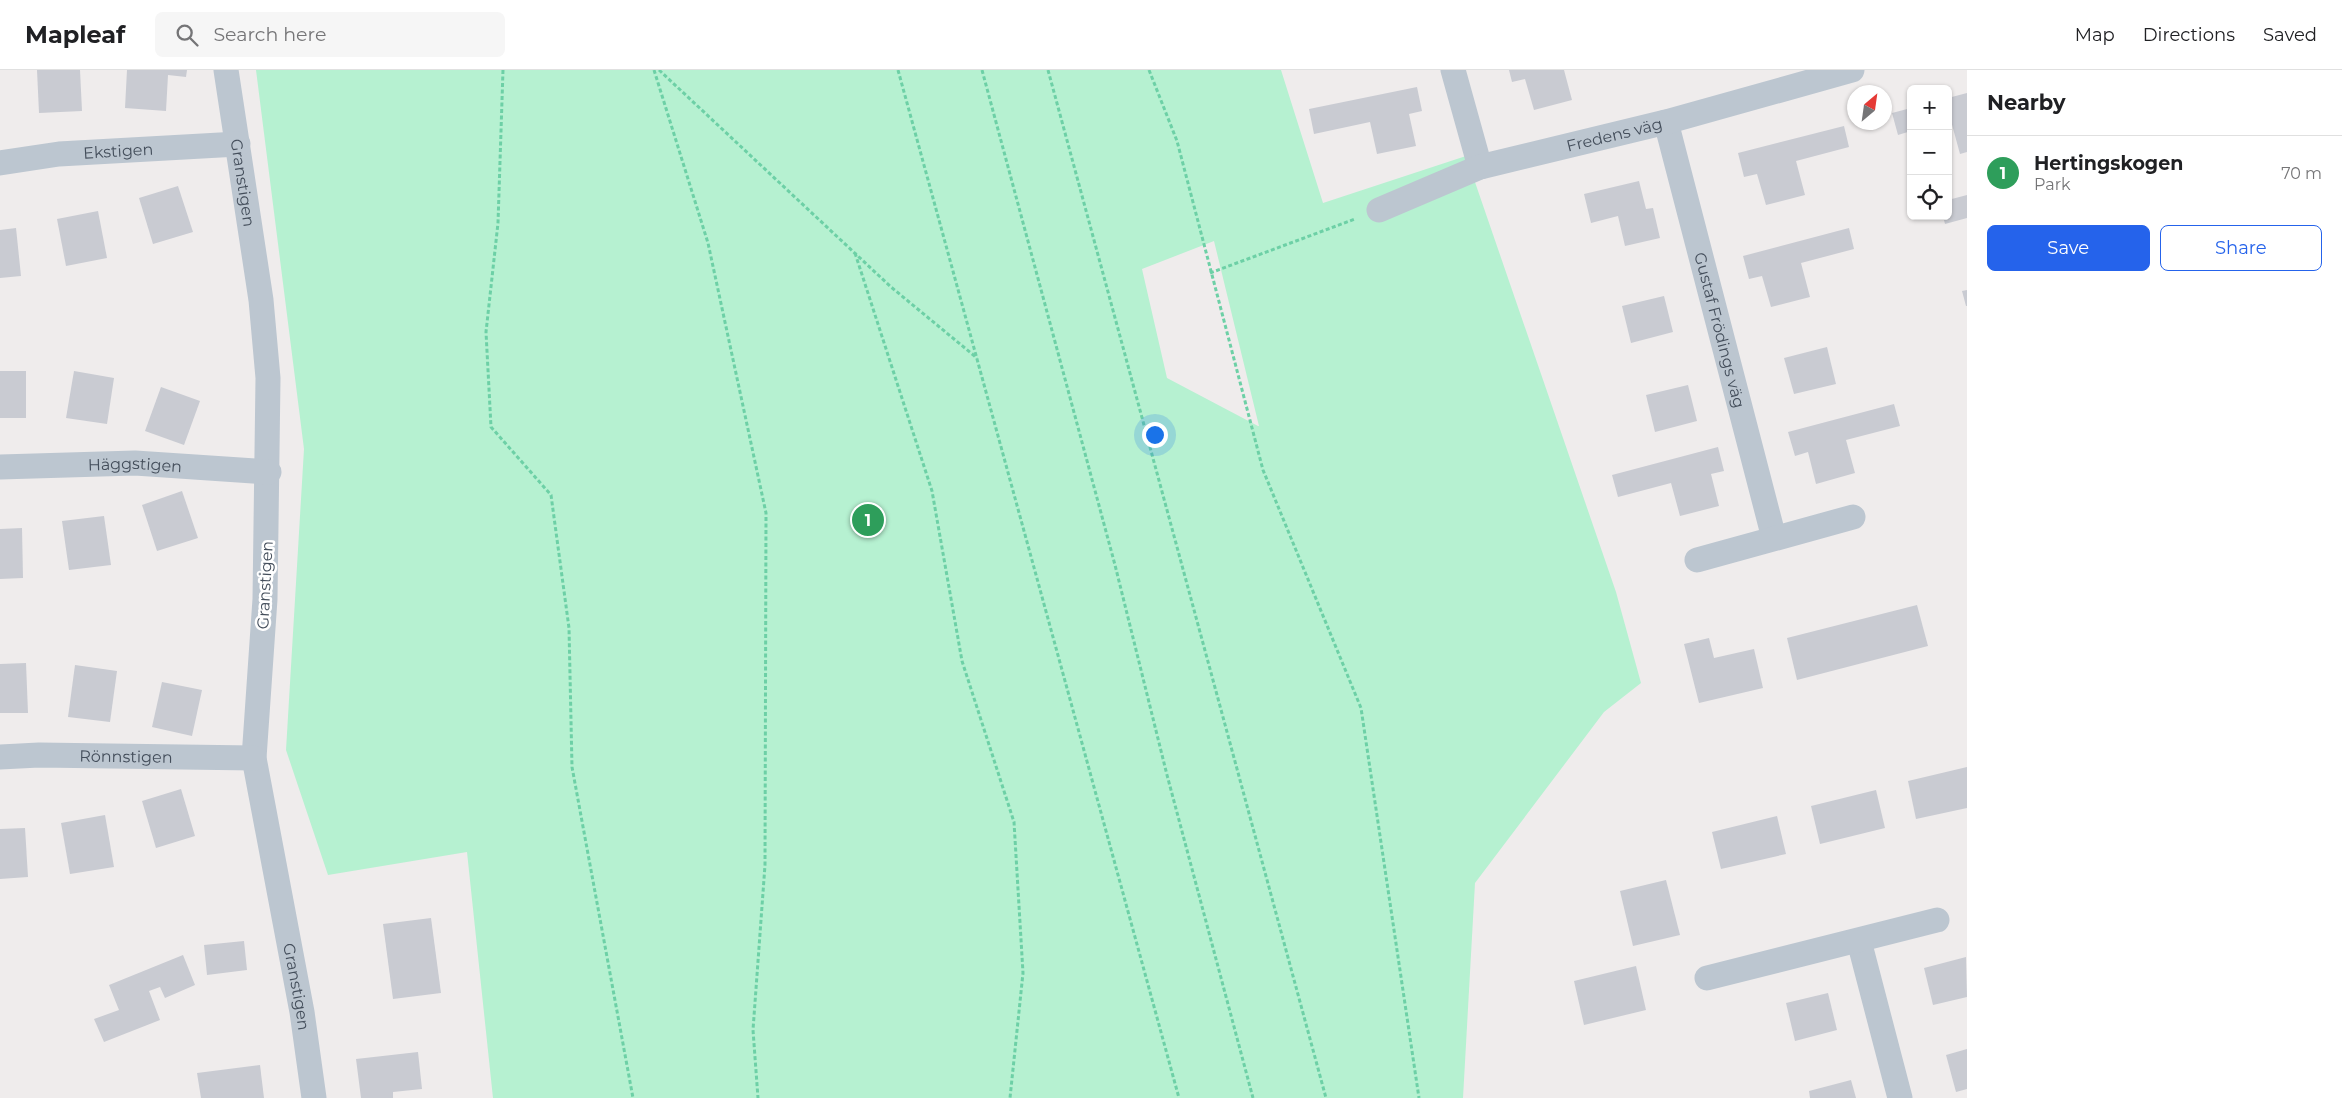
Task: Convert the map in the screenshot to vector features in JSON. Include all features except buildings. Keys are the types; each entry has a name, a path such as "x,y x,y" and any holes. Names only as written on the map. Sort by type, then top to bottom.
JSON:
{"street":[{"name":"Granstigen","path":"226,70 261,300 268,378 269,472 265,599 254,758 302,1012 314,1098"},
{"path":"1453,70 1480,167"},
{"name":"Fredens väg","path":"1379,210 1480,167 1666,122 1852,70"},
{"name":"Gustaf Frödings väg","path":"1666,122 1774,538"},
{"name":"Ekstigen","path":"0,163 59,154 238,144"},
{"name":"Häggstigen","path":"0,467 135,463 269,472"},
{"path":"1697,560 1853,517"},
{"name":"Rönnstigen","path":"0,757 39,755 254,758"},
{"path":"1707,978 1860,941 1937,920"},
{"path":"1860,941 1900,1098"}],"path":[{"path":"502,70 498,223 486,332 491,427 551,495 569,628 572,767 633,1098"},
{"path":"654,70 708,243 766,513 765,865 753,1030 758,1098"},
{"path":"659,70 891,287 977,358"},
{"path":"898,70 1179,1098"},
{"path":"982,70 1115,564 1167,775 1253,1098"},
{"path":"1048,70 1326,1098"},
{"path":"1149,70 1177,141 1263,470 1361,708 1420,1098"},
{"path":"1210,273 1379,210"},
{"path":"855,253 932,491 962,661 1014,822 1023,973 1010,1098"}],"green space":[{"path":"256,70 1281,70 1323,203 1466,156 1616,592 1641,683 1604,712 1475,883 1463,1098 493,1098 467,852 328,875 286,750 304,449","holes":["1214,241 1259,426 1167,378 1142,269"]}],"place":[{"name":"Hertingskogen","path":"868,520"}]}
